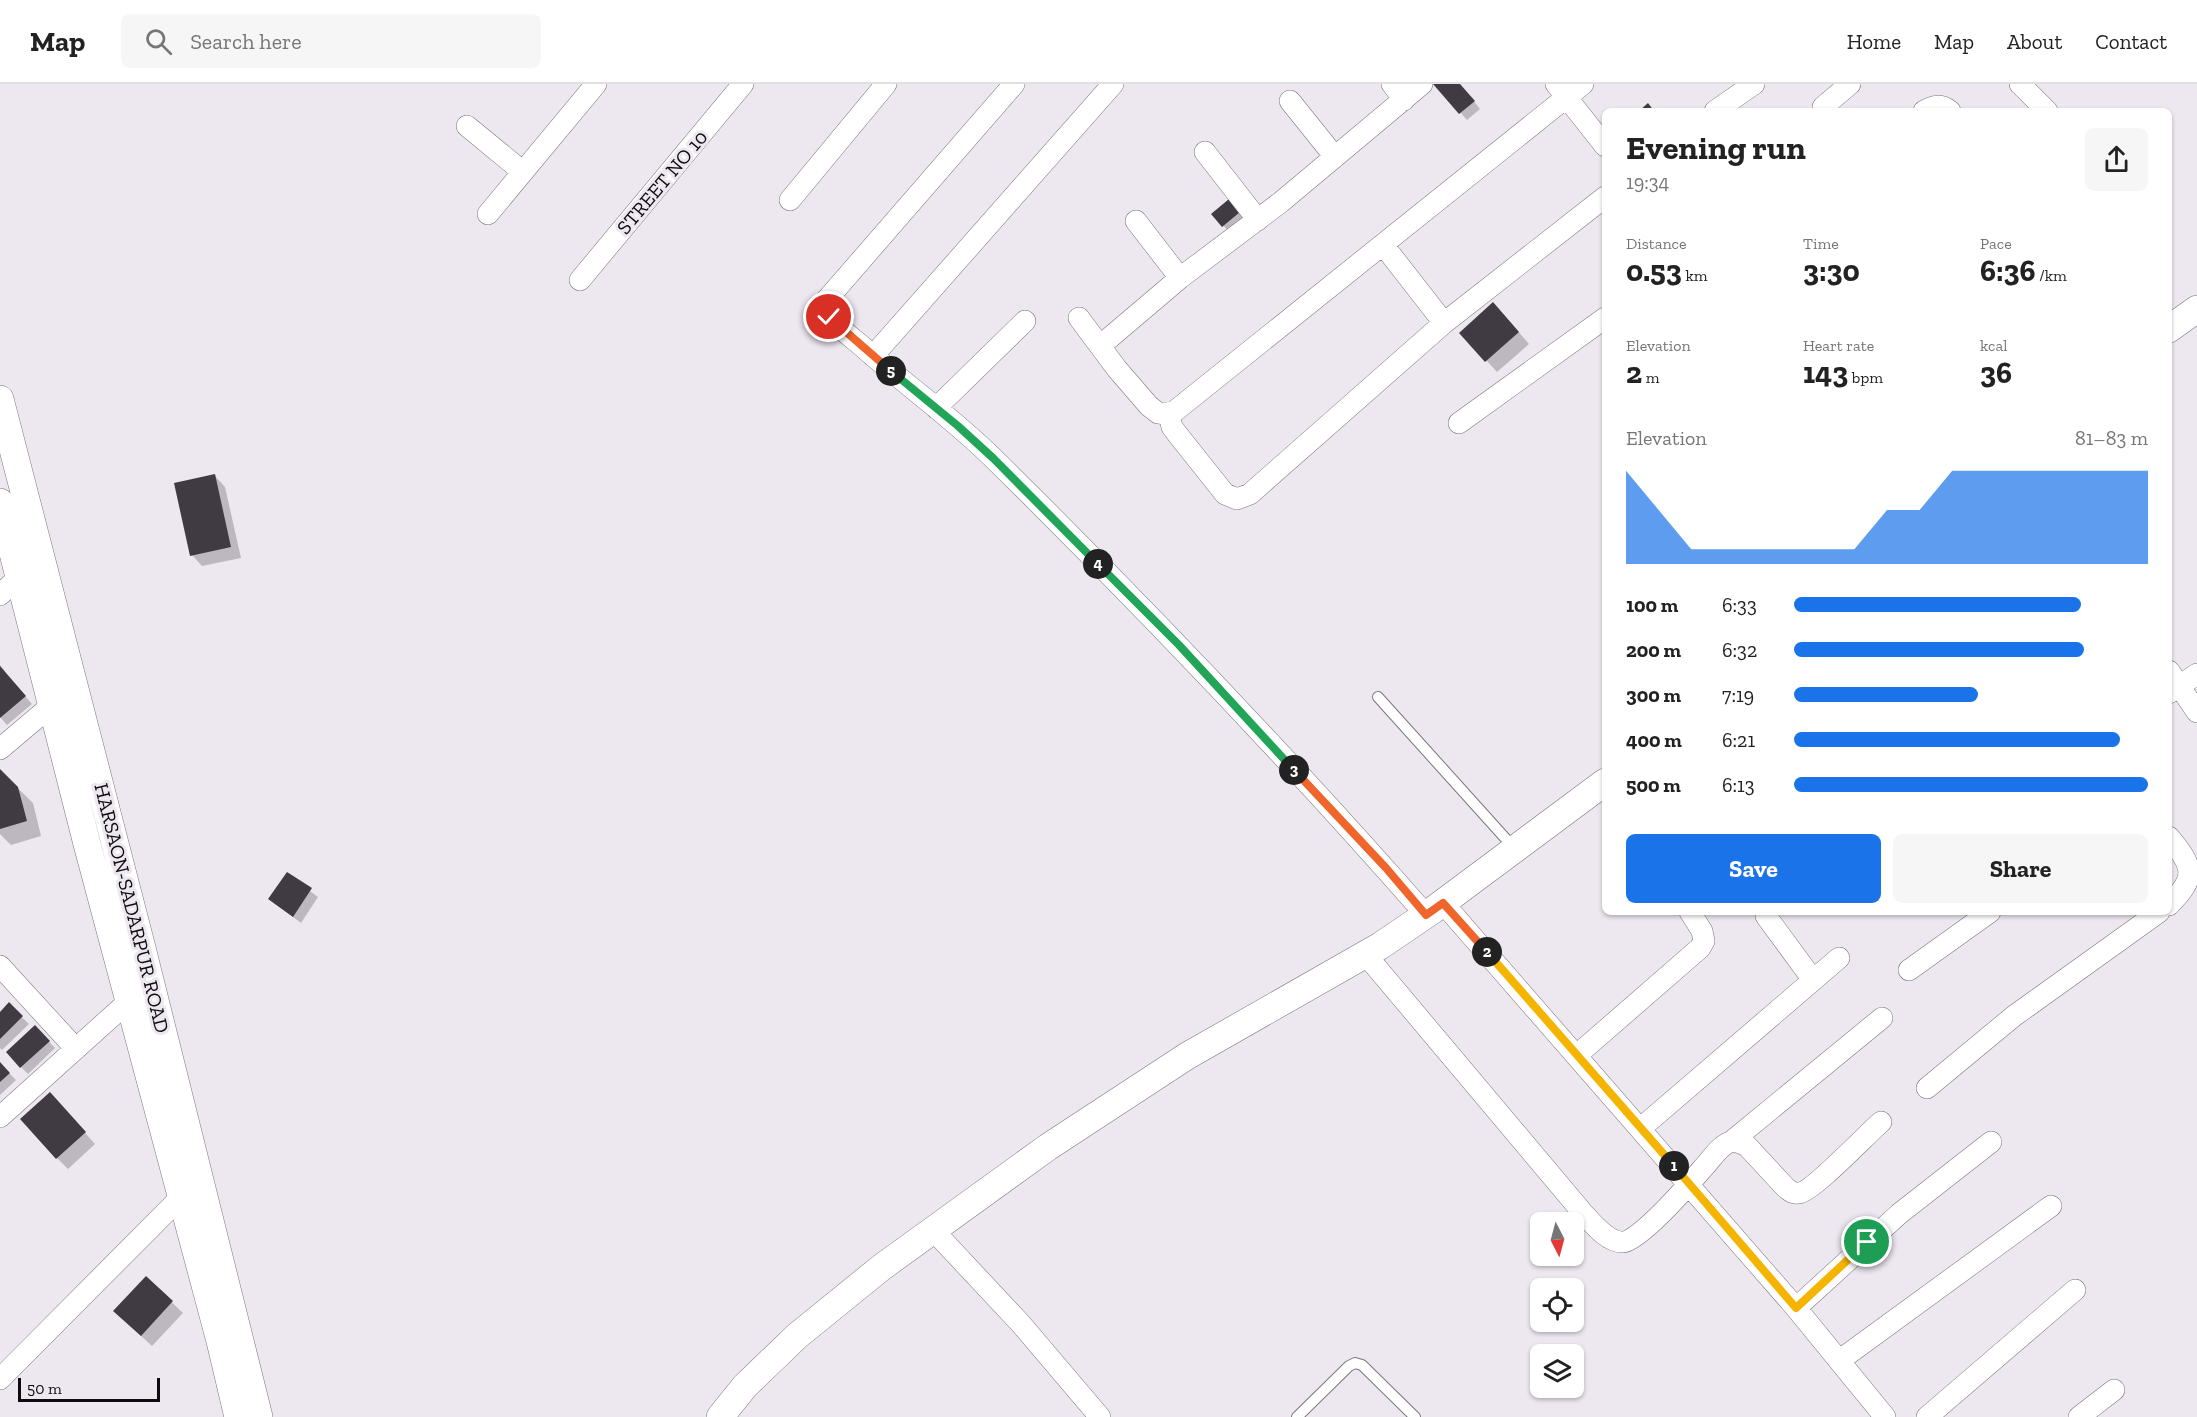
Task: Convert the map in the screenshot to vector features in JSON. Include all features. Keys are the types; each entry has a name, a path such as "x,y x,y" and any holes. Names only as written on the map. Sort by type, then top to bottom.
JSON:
{"street":[{"path":"488,214 596,84"},
{"name":"STREET NO 10","path":"580,280 743,84"},
{"path":"789,200 886,84"},
{"path":"1014,84 823,304 824,311 993,458 1179,645 1386,868 1435,909 1577,1054 1796,1308 1885,1417"},
{"path":"873,356 1113,84"},
{"path":"1100,346 1180,278 1258,220 1335,158 1398,92 1422,84"},
{"path":"1079,318 1149,406 1158,412 1169,414 1384,246 1562,91 1583,84"},
{"path":"1719,108 1754,84"},
{"path":"1823,107 1851,84"},
{"path":"2020,84 2044,108"},
{"path":"1562,91 1602,142"},
{"path":"1290,101 1335,158"},
{"path":"1930,108 1943,106 1946,108"},
{"path":"467,126 523,172"},
{"path":"1205,152 1258,220"},
{"path":"1169,414 1172,426 1178,435 1225,494 1237,499 1242,498 1250,494 1444,323 1602,199"},
{"path":"1136,221 1180,278"},
{"path":"1384,246 1444,323"},
{"path":"2172,323 2197,309"},
{"path":"1459,423 1602,320"},
{"path":"936,408 1025,321"},
{"name":"HARSAON-SADARPUR ROAD","path":"0,399 142,948 259,1417"},
{"name":"HARSAON-SADARPUR ROAD","path":"0,502 10,586 52,705 238,1417"},
{"path":"2197,674 2172,684 2197,712"},
{"path":"0,749 52,705"},
{"path":"720,1417 745,1386 790,1343 882,1267 1048,1147 1187,1056 1366,955 1435,909 1515,850 1601,793"},
{"path":"2172,841 2191,863 2194,872 2194,879 2183,896 2172,903"},
{"path":"1577,1054 1700,948 1704,941 1702,931 1692,915"},
{"path":"1909,970 1986,915"},
{"path":"1927,1088 2013,1016 2155,915"},
{"path":"1766,916 1814,980"},
{"path":"1366,955 1583,1213 1612,1240 1622,1242 1637,1236 1719,1151 1882,1018"},
{"path":"1641,1128 1839,958"},
{"path":"0,966 76,1049"},
{"path":"0,1117 129,1001"},
{"path":"1732,1141 1747,1146 1786,1188 1792,1193 1800,1193 1816,1182 1881,1122"},
{"path":"1796,1308 1899,1214 1991,1142"},
{"path":"0,1379 182,1197"},
{"path":"1840,1360 2051,1206"},
{"path":"933,1230 1021,1324 1100,1417"},
{"path":"1927,1417 2075,1290"},
{"path":"2079,1417 2114,1390"}],"lane":[{"path":"1378,697 1515,850"},
{"path":"1297,1417 1349,1366 1355,1363 1362,1365 1415,1417"}],"building":[{"path":"1433,84 1460,84 1475,101 1459,114"},
{"path":"1648,103 1652,108 1642,108"},
{"path":"1229,199 1240,212 1222,227 1211,214"},
{"path":"1493,302 1519,332 1485,362 1459,333"},
{"path":"215,474 231,547 190,556 174,483"},
{"path":"0,666 26,696 0,718"},
{"path":"0,769 18,787 27,821 0,829"},
{"path":"287,872 312,888 293,917 268,899"},
{"path":"9,1002 23,1016 0,1039 0,1012"},
{"path":"35,1025 50,1041 20,1068 6,1052"},
{"path":"0,1062 10,1073 0,1082"},
{"path":"50,1092 86,1132 56,1159 20,1119"},
{"path":"146,1276 173,1301 141,1336 113,1311"}],"route":[{"path":"829,317 993,458 1179,645 1386,868 1426,915 1443,903 1796,1308 1867,1242"}]}
